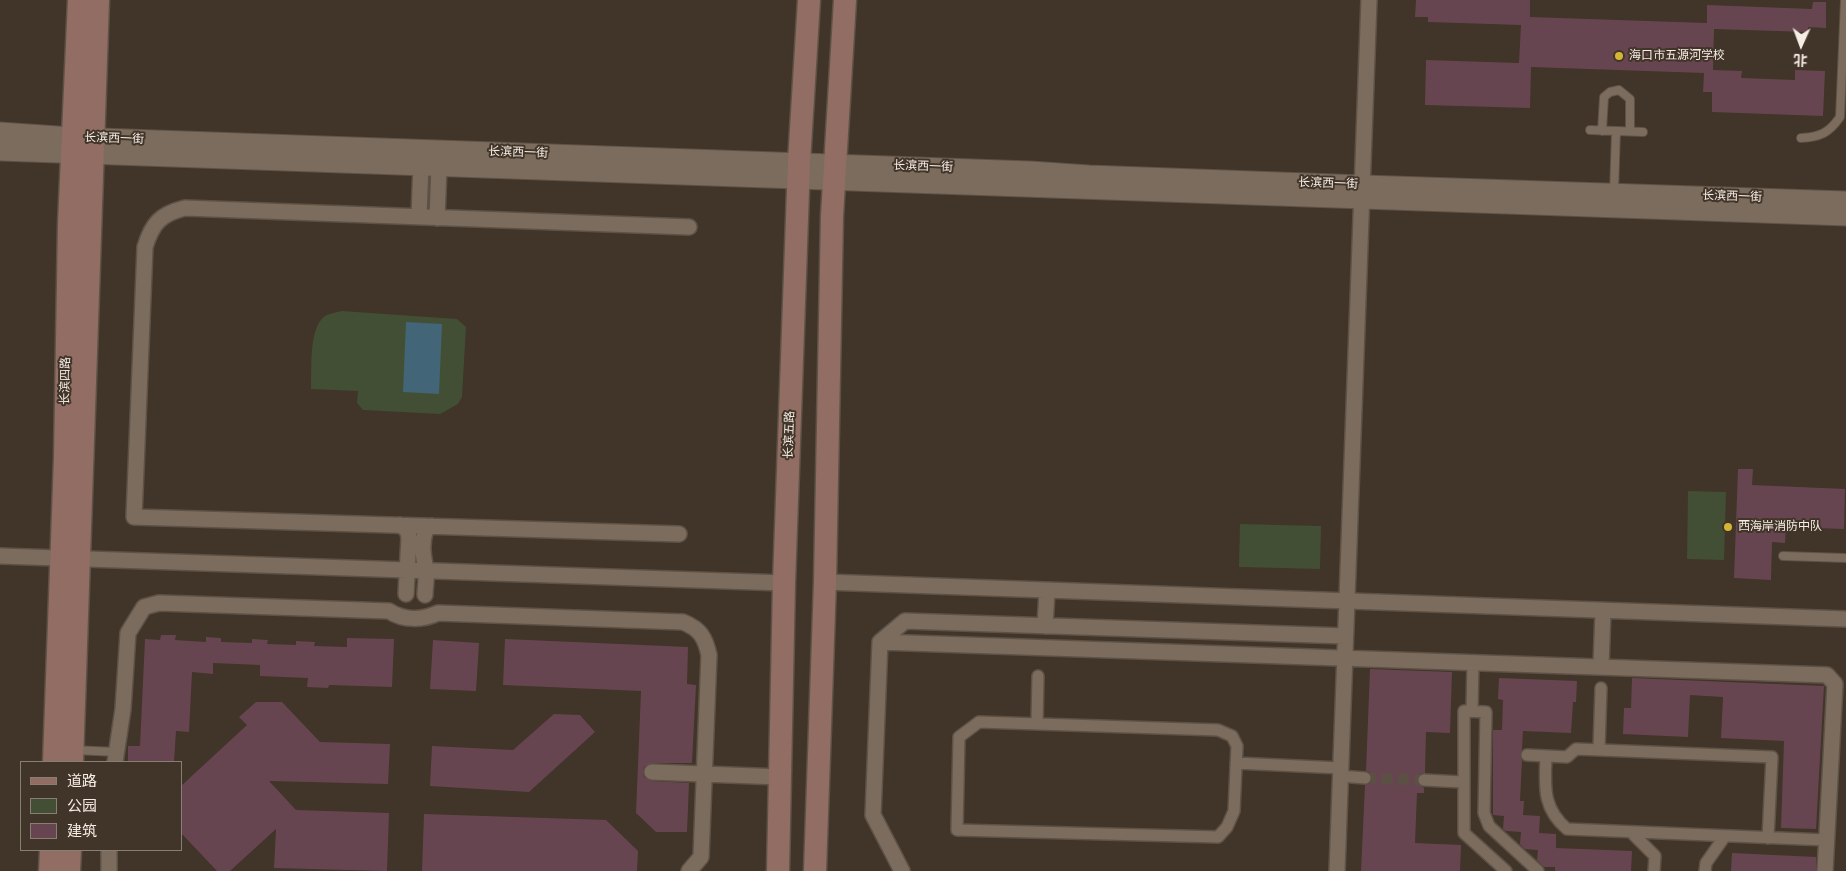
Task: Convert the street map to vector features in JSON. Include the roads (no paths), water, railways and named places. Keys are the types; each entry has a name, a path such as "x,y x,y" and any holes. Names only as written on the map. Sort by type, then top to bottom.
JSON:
{"main road":[{"name":"长滨四路","path":"54,761 69,559 82,146 79,0"},
{"name":"长滨四路","path":"82,146 98,0"},
{"name":"长滨五路","path":"778,871 784,583 799,171 809,0"},
{"path":"815,871 825,582 835,172 845,0"},
{"name":"长滨四路","path":"69,559 72,756"},
{"path":"50,871 51,851"},
{"path":"69,871 70,851"}],"street":[{"path":"1336,871 1370,0"},
{"name":"长滨西一街","path":"0,132 82,146 430,166 799,171"},
{"name":"长滨西一街","path":"0,151 82,146 835,172 1363,192 1846,216"},
{"path":"419,217 430,166"},
{"path":"430,166 438,218"},
{"name":"长滨西一街","path":"1363,192 1614,192 1846,200"},
{"path":"680,534 134,517 145,247 150,232 159,220 170,212 185,208 689,227"},
{"path":"389,611 406,594 409,537 407,530 400,525"},
{"path":"425,595 426,571 422,556 426,529 432,526"},
{"path":"0,556 784,583"},
{"path":"825,582 1846,619"},
{"path":"1045,626 1046,590"},
{"path":"406,594 425,595 435,604 438,613"},
{"path":"116,757 123,709 128,633 144,607 159,603 389,611 395,615 414,619 438,613 683,622 697,628 705,639 709,655 701,857 689,871"},
{"path":"1601,670 1603,611"},
{"path":"902,871 874,814 880,642 905,621 1345,636"},
{"path":"880,642 1473,663 1601,670 1827,675 1835,684 1825,871"},
{"path":"1472,712 1473,663"},
{"path":"1037,724 1038,676"},
{"path":"1599,749 1601,688"},
{"path":"1506,871 1464,833 1462,782 1464,711 1486,712 1484,813 1489,826 1538,871"},
{"path":"979,722 1037,724 1218,730 1232,736 1237,746 1234,811 1227,827 1218,837 957,830 959,737 979,722"},
{"path":"1527,755 1567,757 1576,749 1599,749 1772,757 1768,838"},
{"path":"1546,756 1545,788 1548,805 1556,820 1567,829 1826,840"},
{"path":"1236,763 1340,772 1365,778"},
{"path":"652,772 780,777"},
{"path":"1424,780 1462,782"},
{"path":"1632,833 1655,856 1654,871"},
{"path":"1706,871 1706,863 1725,836"},
{"path":"109,871 110,851"}],"lane":[{"path":"1801,138 1819,137 1832,129 1840,117 1845,0"},
{"path":"1602,130 1604,97 1610,92 1619,90 1630,99 1630,132"},
{"path":"1590,130 1643,132"},
{"path":"1614,192 1616,131"},
{"path":"1783,556 1846,558"},
{"path":"72,756 116,757"}],"water":[{"path":"406,322 442,324 439,394 403,392"}],"tunnel":[{"path":"1365,778 1424,780"}],"place":[{"name":"海口市五源河学校","path":"1619,56"},
{"name":"西海岸消防中队","path":"1728,527"}]}
